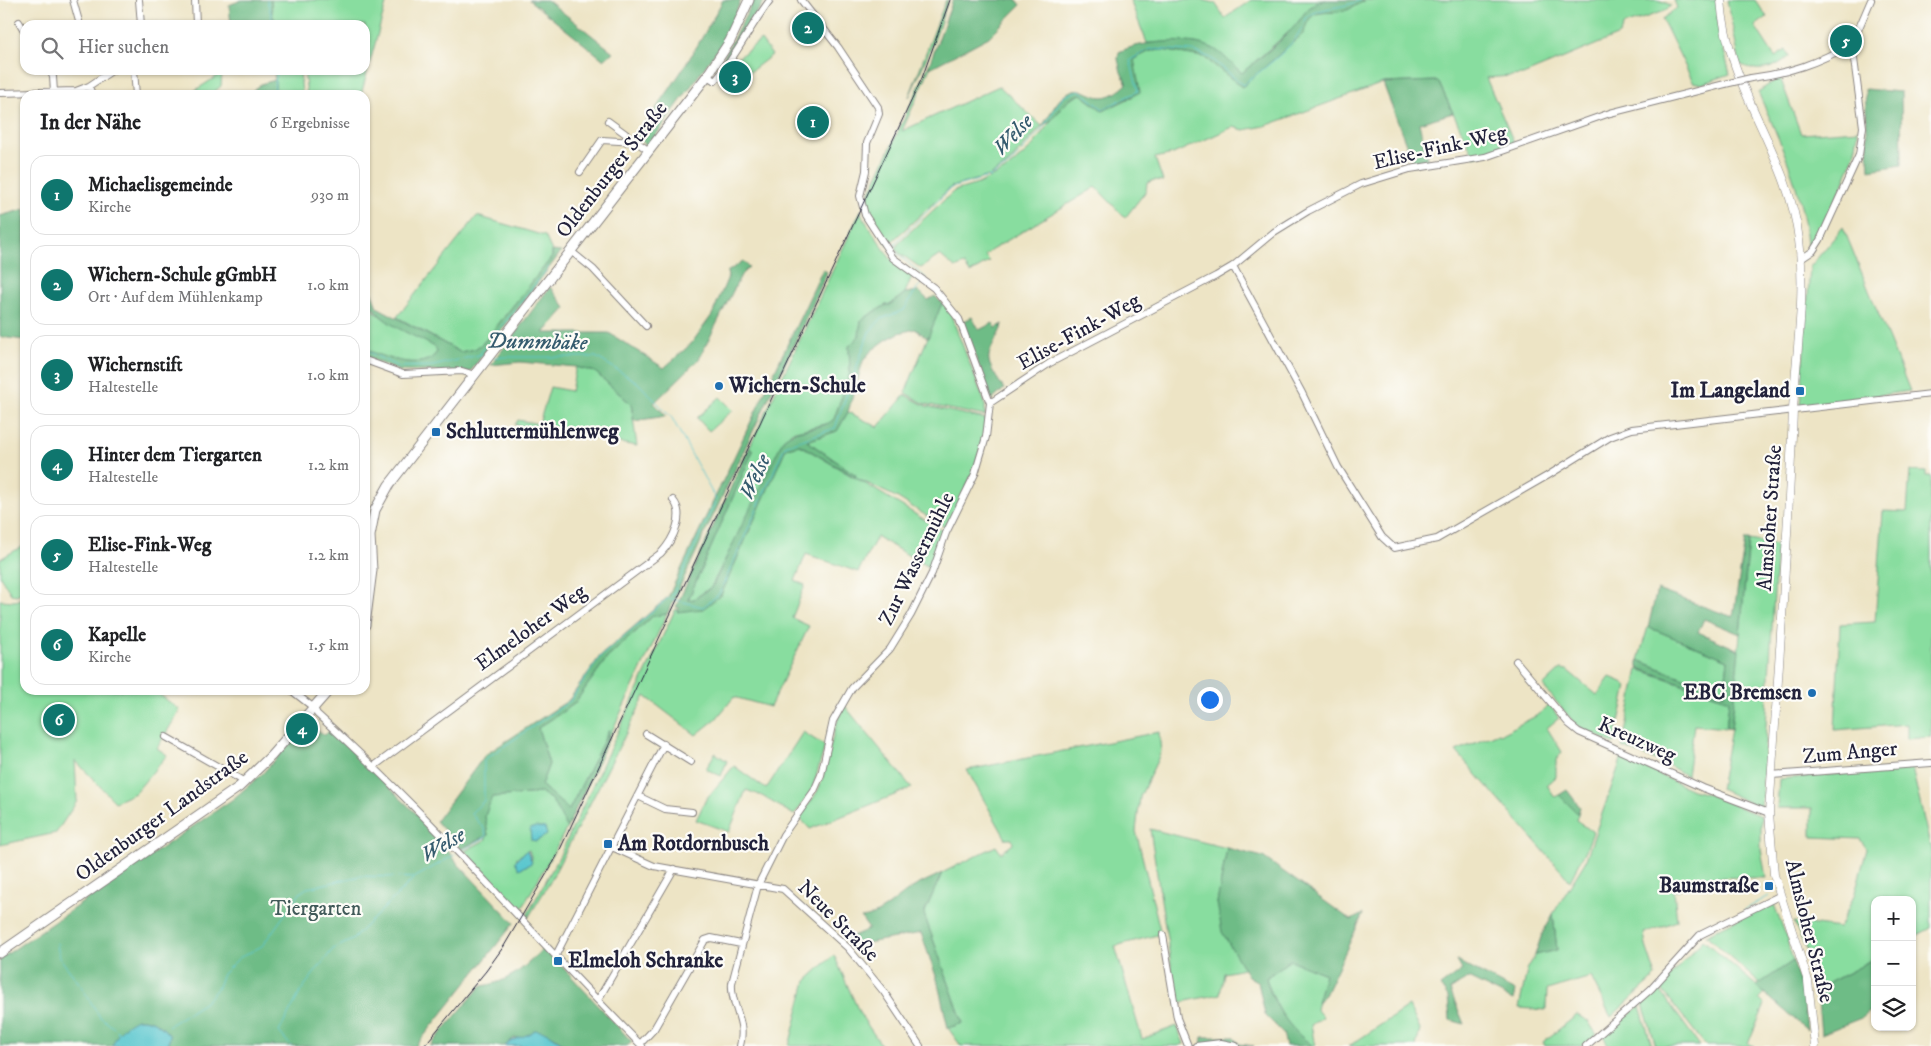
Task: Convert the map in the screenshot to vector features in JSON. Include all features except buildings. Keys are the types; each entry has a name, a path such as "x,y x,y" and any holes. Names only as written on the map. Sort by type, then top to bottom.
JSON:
{"main road":[{"name":"Oldenburger Straße","path":"475,375 707,76 730,41 750,0"},
{"path":"370,586 372,570 371,530 380,500 475,375"},
{"name":"Oldenburger Landstraße","path":"0,953 245,782 271,756 325,695"}],"street":[{"path":"73,0 79,20"},
{"path":"139,0 141,20"},
{"path":"195,0 196,20"},
{"path":"707,76 715,81 722,73 770,0"},
{"path":"801,0 838,47 878,108 879,114 866,149 866,171 860,196 874,232 894,258 924,280 945,299 959,319 990,403"},
{"name":"Almsloher Straße","path":"1722,0 1725,31 1737,73 1780,166 1791,199 1801,259 1769,813 1774,875 1779,896 1808,981 1815,1046"},
{"path":"1801,259 1813,250 1820,240 1859,155 1863,127 1852,44 1871,0"},
{"name":"Elise-Fink-Weg","path":"990,403 1050,363 1233,266 1274,232 1308,211 1375,178 1410,168 1485,158 1610,113 1725,84 1782,74 1803,68 1852,44"},
{"path":"52,75 54,90"},
{"path":"79,90 89,86 105,75"},
{"path":"134,75 136,90"},
{"path":"89,86 90,90"},
{"path":"0,94 20,93"},
{"path":"608,121 649,151"},
{"path":"580,172 602,140 636,142"},
{"path":"572,252 593,269 646,326"},
{"path":"1233,266 1302,393 1338,467 1382,537 1394,548 1421,544 1437,539 1547,476 1610,437 1632,429 1931,394"},
{"path":"370,362 403,374 462,371 475,375"},
{"name":"Zur Wassermühle","path":"740,1046 742,1023 732,987 741,944 758,885 783,835 814,792 821,775 832,721 852,688 899,636 932,573 946,533 980,459 986,437 990,403"},
{"name":"Elmeloher Weg","path":"373,767 661,553 672,539 677,521 678,508 672,500"},
{"name":"Kreuzweg","path":"1516,661 1569,724 1579,732 1703,788 1769,813"},
{"path":"297,695 314,708 317,714 455,847 641,1045 654,1029 705,940 711,938 741,944"},
{"path":"646,734 691,762"},
{"path":"166,737 245,782"},
{"path":"556,955 664,744"},
{"name":"Zum Anger","path":"1772,775 1931,763"},
{"path":"638,796 666,809 692,812"},
{"name":"Neue Straße","path":"612,847 654,866 784,889 838,938 884,992 920,1046"},
{"path":"598,1000 674,869"},
{"path":"1586,1046 1652,989 1700,935 1779,896"},
{"path":"1162,935 1177,1018 1188,1046"},
{"path":"1196,1046 1222,1043 1236,1046"}],"green space":[{"path":"242,0 271,0 272,14 275,20 230,20 229,5"},
{"path":"271,0 387,0 370,62 370,20 275,20 272,14"},
{"path":"529,0 547,0 613,52 604,60"},
{"path":"723,0 741,0 725,39 648,146 635,137 682,70"},
{"path":"754,0 765,0 725,62 722,60"},
{"path":"946,0 948,0 934,41 909,97"},
{"path":"953,0 1017,0 1021,5 989,37 930,68 929,65"},
{"path":"1130,0 1202,0 1215,3 1225,18 1251,0 1326,0 1313,4 1292,29 1242,73 1212,48 1195,43 1147,43"},
{"path":"1326,0 1365,0 1344,11 1314,15 1307,24 1304,33 1242,87 1204,57 1162,50 1150,51 1134,59 1140,92 1103,111 1081,94 1069,100 1052,119 1042,126 1058,102 1072,90 1079,90 1098,97 1106,97 1116,93 1127,84 1121,72 1118,59 1119,52 1128,48 1152,43 1191,42 1216,50 1242,73 1286,35 1309,8"},
{"path":"1365,0 1659,0 1671,5 1667,10 1624,25 1619,35 1523,75 1486,78 1515,145 1474,157 1438,81 1383,83 1265,126 1244,130 1233,127 1173,154 1155,158 1163,181 1154,180 1147,183 1146,191 1125,218 1096,187 990,251 985,256 990,261 970,273 964,264 955,268 940,255 921,268 899,253 896,248 899,242 954,191 978,184 1007,169 1031,148 1064,103 1081,94 1103,111 1132,97 1134,59 1150,51 1162,50 1204,57 1242,87 1303,33 1309,19 1314,15 1344,11"},
{"path":"1674,0 1716,0 1718,28 1730,74 1702,84 1693,82 1662,19 1677,8"},
{"path":"1727,0 1755,0 1767,17 1755,26 1775,57 1786,50 1789,56 1778,64 1766,69 1753,69 1740,64"},
{"path":"761,40 772,55 746,75 735,60"},
{"path":"929,65 930,68 902,131 999,86 1042,126 1008,164 989,176 951,187 888,245 867,215 864,205"},
{"path":"222,75 221,86 217,90 196,90"},
{"path":"274,75 300,75 302,90 276,90"},
{"path":"305,75 366,75 362,90 306,90"},
{"path":"1780,77 1801,134 1858,130 1853,159 1842,187 1815,241 1807,245 1805,225 1796,185 1758,92"},
{"path":"275,80 276,90 253,90 261,84"},
{"path":"1438,81 1453,113 1419,123 1428,163 1414,165 1383,83"},
{"path":"1865,89 1901,92 1902,165 1869,170"},
{"path":"20,210 20,339 0,337 0,216"},
{"path":"861,210 862,216 890,258 912,276 905,293 890,305 886,305 861,320 859,336 849,347 850,373 834,419 830,423 791,432 711,587 694,599 688,600 753,451 749,448"},
{"path":"477,216 545,236 552,251 552,257 484,342 475,349 460,352 397,317"},
{"path":"1843,227 1910,391 1800,406 1810,267"},
{"path":"552,251 561,252 470,372 399,371 370,359 370,351 392,359 423,362 437,352 435,347 398,328 378,313 370,300 370,289 377,307 460,352 475,349 484,342 552,257"},
{"path":"743,261 749,267 741,275 699,359 654,403 666,416 634,421 631,404 595,372 576,367 520,362 491,365 550,287 566,308 544,333 609,333 664,368 691,344 712,315 728,277 727,272"},
{"path":"823,269 827,272 812,306 667,614 653,616 607,658 574,704 538,728 549,764 541,785 569,810 609,730 607,742 567,828 552,800 541,793 492,797 485,816 488,835 461,849 436,821 485,755 569,700 600,656 668,597"},
{"path":"919,291 928,300 935,296 942,303 928,338 915,329 899,333 871,351 863,361 848,412 837,431 807,441 856,475 855,477 800,445 786,448 721,595 703,609 677,612 680,608 676,607 749,448 753,451 688,600 694,599 712,587 784,438 796,432 824,425 834,419 850,373 849,346 859,336 861,320 886,305 890,305 905,293"},
{"path":"370,303 374,311 383,318 435,347 437,352 423,362 403,361 370,351"},
{"path":"942,303 949,310 985,403 985,416 925,404 905,393"},
{"path":"972,317 979,330 993,323 996,328 1003,324 990,351 989,362 1004,389 992,400 962,322"},
{"path":"576,367 595,372 631,404 637,446 515,425 518,420 539,424 550,387 571,391"},
{"path":"905,395 926,406 986,419 981,448 976,462 966,489 946,528 898,498 856,478 943,531 930,568 877,537 858,572 806,554 795,581 805,585 792,618 809,626 770,707 734,697 716,719 696,735 645,696 550,882 528,918 527,915 560,855 675,610 678,609 678,611 721,595 786,448 800,445 855,478 856,475 807,441 837,431 848,412 878,427"},
{"path":"720,397 733,410 709,431 697,418"},
{"path":"1910,471 1926,472 1926,476 1931,476 1931,737 1907,739 1907,724 1835,730 1840,624 1875,622 1883,511 1907,512"},
{"path":"1745,540 1749,540 1740,634 1704,619 1698,632 1739,650 1731,729 1726,728 1729,700 1638,668 1638,660 1724,694 1728,660 1648,627 1657,590 1733,617"},
{"path":"1749,540 1777,545 1761,808 1720,789 1731,729"},
{"path":"20,548 20,593 11,594 0,576 0,559"},
{"path":"20,599 20,695 160,695 180,710 157,748 167,755 135,793 115,802 75,760 77,801 56,833 0,845 0,600 15,601"},
{"path":"667,614 607,742 608,732 569,810 541,785 549,764 538,728 574,704 607,658 653,616"},
{"path":"1648,627 1728,660 1724,694 1638,660"},
{"path":"1561,669 1567,670 1597,695 1610,677 1627,686 1614,744 1576,725 1543,686"},
{"path":"1638,669 1729,700 1726,728 1694,725 1687,776 1668,765 1622,747"},
{"path":"844,705 912,788 810,829 799,817 818,790 825,771 831,742"},
{"path":"1550,705 1559,718 1547,728 1562,752 1556,760 1556,777 1547,785 1555,797 1559,795 1578,814 1576,820 1593,832 1570,881 1456,751 1499,733 1501,734 1536,716"},
{"name":"Tiergarten","path":"307,725 325,735 330,730 430,827 458,864 514,923 416,1046 166,1046 170,1036 167,1032 156,1023 137,1019 112,1046 0,1046 0,959 233,799 262,774"},
{"path":"803,732 825,746 812,790 794,815 762,796 746,790 729,832 696,820 706,799 734,766 766,789"},
{"path":"1159,732 1161,752 1140,797 1136,831 1161,934 1115,946 1142,1039 1177,1026 1184,1044 1178,1046 961,1046 948,1028 963,1023 924,914 942,873 996,846 1001,853 1013,844 1012,839 1006,839 967,770"},
{"path":"715,753 727,761 721,776 706,769"},
{"path":"1622,757 1692,790 1761,816 1761,849 1766,878 1693,877 1692,884 1682,886 1681,889 1674,891 1677,921 1644,933 1646,946 1656,976 1611,1017 1591,977 1547,990 1546,1010 1519,1008 1527,970 1535,955 1557,950 1553,914 1585,862"},
{"path":"1912,768 1931,850 1931,928 1916,936 1916,896 1871,896 1871,961 1817,989 1811,962 1794,922 1839,928 1854,896 1867,849 1860,839 1812,837 1812,808 1777,808 1779,779"},
{"path":"1567,790 1580,807 1578,814 1559,795"},
{"path":"541,793 552,800 567,828 521,910 465,851 485,840 488,835 485,816 491,797","holes":["529,850 532,860 525,867 516,858"]},
{"path":"1150,829 1227,848 1217,903 1234,951 1244,969 1224,973 1220,994 1177,1003"},
{"path":"1227,848 1263,857 1351,920 1363,914 1325,995 1317,1002 1325,974 1290,960 1266,978 1273,998 1283,1016 1313,1046 1286,1046 1283,1033 1265,1015 1258,982 1248,976 1222,932 1217,903"},
{"path":"942,873 924,914 963,1023 948,1028 937,979 921,933 852,946 844,940 869,929 861,918 874,915 913,888"},
{"path":"1773,902 1793,961 1760,984 1706,935"},
{"path":"1553,914 1557,950 1535,955 1542,934"},
{"path":"1703,940 1765,993 1759,999 1765,1005 1748,1043 1754,1046 1706,1046 1660,987"},
{"path":"544,947 632,1042 627,1046 567,1046 554,1037 530,1034 522,1038 514,1038 505,1046 430,1046 481,986 508,978"},
{"path":"834,955 860,1014 882,1046 789,1046 806,981"},
{"path":"1290,960 1325,974 1316,1009 1323,1017 1311,1025 1315,1046 1307,1043 1291,1028 1278,1007 1266,978"},
{"path":"1457,961 1515,991 1513,1000 1468,978 1450,990 1464,1024 1450,1020 1448,997 1440,986 1462,970"},
{"path":"1793,961 1803,995 1807,1030 1756,986"},
{"path":"1871,961 1871,1010 1861,1018 1821,1034 1817,989"},
{"path":"1659,989 1700,1046 1656,1046 1643,1004"},
{"path":"1409,1006 1420,1030 1416,1046 1349,1046"},
{"path":"1640,1006 1652,1046 1608,1046 1603,1034"},
{"path":"1577,1015 1588,1021 1597,1035 1581,1046 1545,1046 1543,1042"},
{"path":"1202,1037 1233,1037 1239,1044 1254,1046 1201,1046"}],"water":[{"path":"536,827 545,828 547,835 536,841 531,840 530,829"},
{"path":"527,850 532,863 519,869 515,861"},
{"path":"137,1019 152,1021 160,1026 170,1036 168,1045 112,1046 122,1030"},
{"path":"535,1030 546,1032 567,1046 505,1046"}],"waterway":[{"name":"Dummbäke","path":"267,0 273,20"},
{"name":"Welse","path":"926,278 893,250 896,242 951,188 991,176 1009,165 1042,129 1063,97 1079,90 1103,109 1138,91 1130,60 1150,49 1193,51 1211,58 1243,85 1288,47 1296,38 1305,18 1318,11 1360,0"},
{"name":"Dummbäke","path":"276,90 274,85 277,75"},
{"path":"479,355 549,267"},
{"name":"Welse","path":"461,851 486,837 485,830 471,813 484,801 484,760 570,701 600,657 668,598 703,607 719,594 785,446 835,428 869,332 881,319 904,310 922,283"},
{"name":"Dummbäke","path":"370,353 398,367 433,366 483,355"},
{"name":"Dummbäke","path":"492,357 596,357 637,382 672,418 716,500 672,596"},
{"name":"Welse","path":"291,1046 279,1032 302,989 333,949 352,940 414,878 456,854"},
{"name":"Welse","path":"168,1026 204,1003 217,989 223,974 239,958 262,946 301,892 307,888 361,876 393,877"},
{"name":"Welse","path":"398,877 413,878"},
{"path":"1744,910 1769,896"},
{"path":"1714,925 1729,917"},
{"path":"57,943 59,957 79,983"},
{"path":"81,986 100,1017 114,1028"},
{"path":"116,1030 119,1033"}],"railway":[{"path":"424,1046 486,971 504,946 556,858 922,78 950,0"}],"place":[{"name":"Wichern-Schule gGmbH","path":"808,28"},
{"name":"Elise-Fink-Weg","path":"1846,41"},
{"name":"Wichernstift","path":"735,77"},
{"name":"Michaelisgemeinde","path":"813,122"},
{"name":"Wichern-Schule","path":"719,386"},
{"name":"Im Langeland","path":"1800,391"},
{"name":"Schluttermühlenweg","path":"436,432"},
{"name":"EBC Bremsen","path":"1812,693"},
{"name":"Kapelle","path":"59,720"},
{"name":"Hinter dem Tiergarten","path":"302,729"},
{"name":"Am Rotdornbusch","path":"608,844"},
{"name":"Baumstraße","path":"1769,886"},
{"name":"Elmeloh Schranke","path":"558,961"}]}
